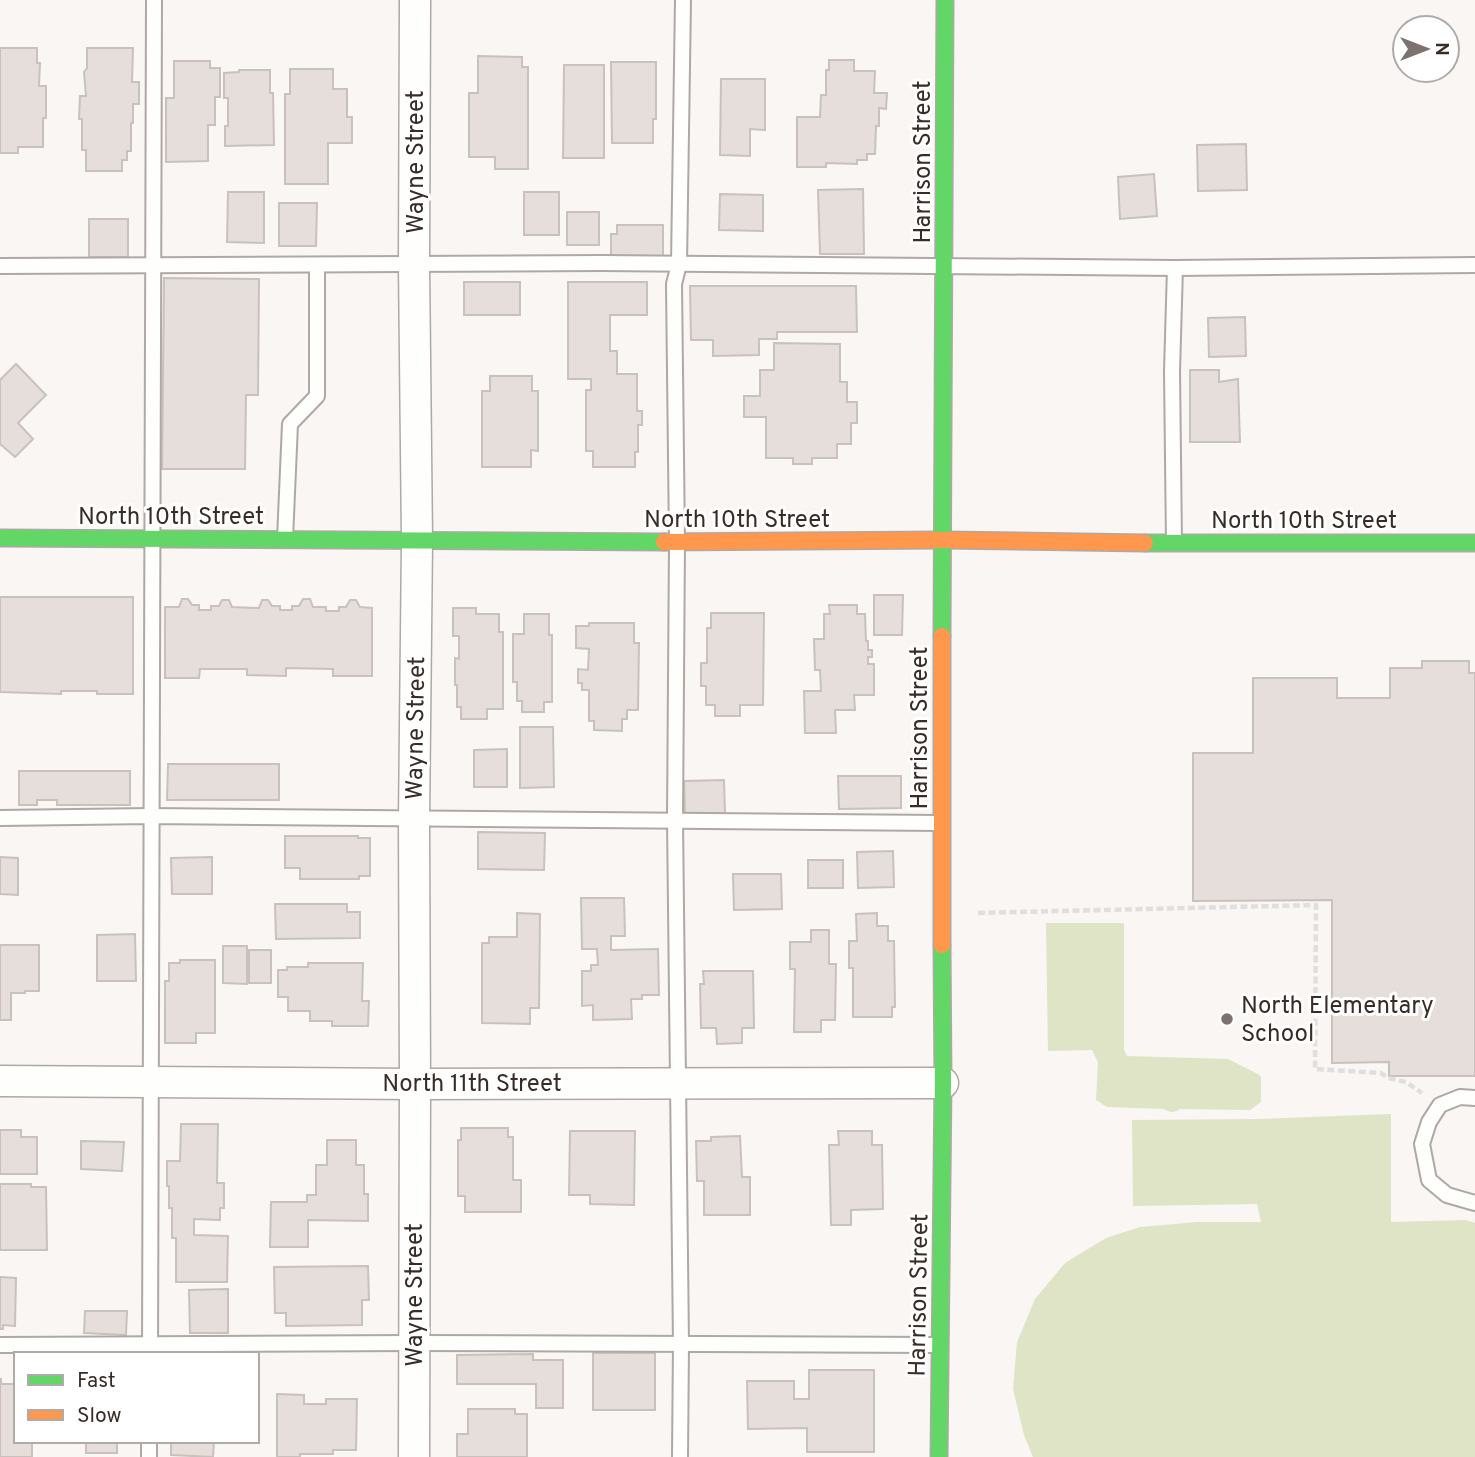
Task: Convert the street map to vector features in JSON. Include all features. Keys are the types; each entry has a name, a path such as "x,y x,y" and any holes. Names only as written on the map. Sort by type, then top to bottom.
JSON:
{"main road":[{"name":"Harrison Street","path":"939,1457 943,1083 941,823 944,0"},
{"name":"North 10th Street","path":"0,538 1475,543"}],"street":[{"name":"Wayne Street","path":"414,1457 417,541 415,0"},
{"name":"North 11th Street","path":"0,1081 415,1084 943,1083"}],"lane":[{"path":"150,1350 154,0"},
{"path":"680,1457 674,284 679,264 683,0"},
{"path":"0,265 897,264 945,267 1175,268 1475,265"},
{"path":"285,539 290,424 317,396 317,265"},
{"path":"1174,543 1172,371 1175,268"},
{"path":"0,818 151,816 941,823"},
{"path":"1475,1098 1460,1097 1440,1105 1429,1122 1422,1144 1429,1180 1447,1195 1475,1203"},
{"path":"0,1345 150,1350 414,1343 940,1345"}],"path":[{"path":"942,914 1316,905 1315,1069 1381,1073 1388,1078 1406,1082 1440,1105"}],"green space":[{"path":"1046,923 1124,923 1124,1050 1127,1056 1228,1059 1261,1077 1261,1102 1250,1110 1180,1109 1172,1112 1164,1109 1107,1107 1096,1100 1098,1062 1092,1050 1048,1051"},
{"path":"1391,1114 1391,1222 1465,1220 1475,1223 1475,1457 1033,1457 1024,1435 1013,1389 1017,1342 1035,1299 1065,1263 1106,1238 1140,1227 1197,1222 1261,1222 1257,1204 1133,1206 1132,1120"}],"building":[{"path":"0,48 37,48 37,63 40,63 39,86 46,86 43,147 18,147 18,153 0,153"},
{"path":"87,48 133,48 132,82 139,82 139,104 133,104 131,151 127,151 127,160 122,160 122,171 86,171 86,150 82,150 82,119 79,119 80,96 86,96 84,72 87,68"},
{"path":"478,56 522,57 522,67 528,67 528,169 495,169 495,157 469,157 469,93 478,93"},
{"path":"829,60 854,60 854,71 875,71 874,93 887,93 886,109 879,108 875,154 867,154 867,160 857,160 857,164 826,163 826,167 797,167 797,117 820,117 821,95 826,95 826,70 829,70"},
{"path":"174,61 210,61 210,68 220,68 220,97 215,97 215,125 208,125 208,161 166,162 166,98 174,98"},
{"path":"611,62 656,62 656,119 653,119 653,143 612,143"},
{"path":"564,65 604,65 604,158 563,158"},
{"path":"290,69 333,69 333,89 347,89 347,117 352,117 352,143 328,143 328,184 285,184 285,94 290,94"},
{"path":"270,70 274,145 225,146 228,98 224,98 224,73"},
{"path":"721,79 765,79 765,130 750,129 750,156 720,155"},
{"path":"1246,144 1247,190 1198,191 1197,145"},
{"path":"1154,174 1157,216 1120,219 1118,177"},
{"path":"863,189 864,254 820,254 818,190"},
{"path":"228,192 264,192 264,243 227,242"},
{"path":"524,192 559,192 559,235 524,235"},
{"path":"720,194 763,195 763,231 719,230"},
{"path":"279,203 317,203 316,246 279,246"},
{"path":"567,212 599,212 599,245 567,245"},
{"path":"89,219 128,219 128,257 89,257"},
{"path":"617,225 663,225 663,256 611,256 611,234 617,234"},
{"path":"164,278 259,279 258,395 246,395 245,469 162,469"},
{"path":"464,282 520,282 520,315 464,315"},
{"path":"568,282 647,282 647,315 610,315 610,351 617,351 617,374 637,374 637,411 642,411 642,425 638,425 635,467 593,467 593,451 586,451 586,390 591,390 591,379 568,379"},
{"path":"690,286 856,286 857,332 777,332 777,339 759,339 759,355 713,356 713,340 691,340"},
{"path":"1245,317 1246,356 1209,357 1208,318"},
{"path":"774,343 840,344 840,382 847,382 847,402 857,402 857,423 851,423 851,444 837,444 837,458 812,458 812,464 793,464 793,458 766,458 766,417 744,417 744,396 760,396 760,370 774,370"},
{"path":"16,364 46,395 18,423 33,439 15,457 0,444 0,380"},
{"path":"1190,370 1219,370 1219,382 1238,379 1240,442 1190,442"},
{"path":"490,376 532,376 532,391 538,391 538,451 531,450 531,467 482,467 482,391 490,391"},
{"path":"874,595 903,595 902,635 874,635"},
{"path":"0,597 133,597 133,694 97,694 97,691 61,691 61,694 0,692"},
{"path":"182,599 188,599 192,605 199,605 199,610 211,610 211,606 219,606 222,600 229,600 232,607 259,608 262,600 268,600 272,606 280,606 280,610 292,610 292,606 299,606 303,599 310,599 313,607 326,607 326,611 339,611 339,607 346,607 350,600 356,600 360,607 372,608 372,676 333,676 333,669 286,668 286,676 247,675 247,669 200,669 199,678 165,678 165,607 179,607"},
{"path":"829,605 857,605 857,614 865,614 866,641 868,650 872,650 868,664 874,664 874,695 854,695 855,710 835,710 836,733 805,733 804,691 821,691 820,670 815,670 814,639 824,639 824,614 830,614"},
{"path":"453,608 476,608 476,614 499,614 499,632 503,632 503,709 487,709 487,719 461,719 461,707 457,707 455,658 459,659 459,636 453,636"},
{"path":"711,613 764,613 763,705 740,705 740,716 715,716 715,705 706,705 706,686 701,686 701,663 707,663 707,628 711,628"},
{"path":"524,614 549,614 549,635 552,635 552,702 544,702 544,712 522,712 522,701 517,701 517,682 513,682 513,634 524,634"},
{"path":"589,623 634,623 634,643 639,643 638,710 627,710 627,719 622,719 622,731 594,730 594,721 589,721 589,690 582,690 582,683 578,683 578,669 588,670 589,649 576,648 576,626 589,626"},
{"path":"1422,661 1469,661 1469,673 1475,673 1475,1076 1389,1076 1389,1062 1332,1063 1332,900 1193,901 1193,753 1253,753 1253,678 1337,678 1337,698 1390,698 1390,668 1422,668"},
{"path":"520,727 553,727 554,787 520,788"},
{"path":"507,749 507,787 474,787 474,750"},
{"path":"168,764 279,764 279,800 167,800"},
{"path":"19,771 130,771 130,805 57,805 57,800 37,800 37,805 19,805"},
{"path":"838,776 901,776 901,808 839,809"},
{"path":"724,780 725,813 685,814 684,781"},
{"path":"478,832 545,833 544,870 478,869"},
{"path":"285,836 370,838 370,876 359,876 359,879 300,879 300,868 285,868"},
{"path":"893,851 894,887 858,888 857,852"},
{"path":"0,857 18,858 18,895 0,894"},
{"path":"212,857 212,894 172,894 171,858"},
{"path":"808,860 843,860 843,888 808,888"},
{"path":"733,874 781,874 782,909 734,910"},
{"path":"581,898 624,898 625,936 611,936 611,950 658,949 659,995 642,995 642,999 631,999 632,1019 593,1020 593,1005 582,1006 582,971 591,971 591,965 598,965 597,949 582,949"},
{"path":"275,904 347,904 347,912 360,912 360,938 276,939"},
{"path":"517,913 540,914 539,1008 530,1008 530,1024 482,1023 482,943 489,943 489,937 517,937"},
{"path":"877,913 877,926 888,926 888,941 894,941 895,1007 892,1007 892,1017 853,1017 853,968 849,968 849,941 857,941 856,914"},
{"path":"811,930 829,930 829,964 836,964 835,1020 821,1020 821,1032 794,1032 795,969 790,969 790,942 811,942"},
{"path":"135,934 136,981 97,981 97,935"},
{"path":"0,945 39,945 39,991 11,993 11,1020 0,1020"},
{"path":"223,946 247,946 247,984 223,983"},
{"path":"249,950 271,950 271,983 249,983"},
{"path":"180,960 215,960 215,1033 196,1033 196,1043 165,1043 165,981 169,981 169,963 180,963"},
{"path":"308,963 363,963 362,1001 369,1001 368,1026 332,1026 332,1021 310,1021 310,1011 288,1011 288,997 278,997 278,970 308,967"},
{"path":"703,971 753,971 754,1028 742,1028 742,1043 717,1044 716,1028 701,1028 700,984 704,984"},
{"path":"181,1124 218,1124 217,1183 224,1183 224,1208 220,1208 220,1220 194,1219 194,1235 228,1236 227,1282 176,1282 176,1238 172,1238 167,1161 180,1161"},
{"path":"461,1128 508,1128 508,1137 513,1137 513,1180 521,1180 521,1212 465,1212 465,1196 458,1196 458,1140 461,1140"},
{"path":"0,1130 21,1130 21,1137 37,1137 37,1174 0,1174"},
{"path":"570,1131 635,1131 634,1205 590,1204 590,1195 569,1195"},
{"path":"838,1131 872,1131 872,1145 882,1145 883,1209 851,1210 851,1225 831,1225 829,1145 839,1145"},
{"path":"740,1136 742,1177 750,1177 750,1215 704,1215 704,1181 697,1181 696,1141 711,1141 711,1137"},
{"path":"327,1140 356,1140 356,1165 364,1165 368,1221 308,1220 308,1247 270,1247 271,1202 307,1202 307,1195 316,1195 316,1165 327,1165"},
{"path":"81,1141 124,1142 122,1171 81,1169"},
{"path":"0,1184 46,1187 47,1250 0,1250"},
{"path":"368,1266 369,1300 362,1300 362,1325 286,1326 286,1313 275,1313 274,1267"},
{"path":"0,1277 16,1278 15,1326 3,1325 3,1329 0,1329"},
{"path":"228,1289 228,1333 190,1333 189,1290"},
{"path":"85,1311 127,1311 126,1335 84,1333"},
{"path":"593,1353 655,1353 655,1410 593,1410"},
{"path":"533,1354 533,1360 563,1360 563,1408 536,1408 536,1384 457,1384 457,1355"},
{"path":"809,1370 874,1370 874,1452 807,1452 807,1428 748,1429 747,1381 794,1381 794,1399 809,1399"},
{"path":"1,1379 1,1384 14,1384 14,1443 32,1443 32,1457 0,1457"},
{"path":"277,1394 304,1395 304,1404 326,1404 326,1399 357,1399 356,1450 277,1457"},
{"path":"468,1409 515,1409 515,1414 527,1414 527,1457 457,1457 457,1434 468,1434"},
{"path":"86,1443 117,1443 117,1453 86,1453"},
{"path":"171,1443 214,1443 213,1457 171,1455"}],"traffic: fast":[{"path":"942,636 945,0"},
{"path":"0,538 664,542"},
{"path":"1145,543 1475,543"},
{"path":"939,1457 942,945"}],"traffic: slow":[{"path":"664,542 943,540 1145,543"},
{"path":"942,636 942,945"}],"place":[{"name":"North Elementary School","path":"1227,1019"}]}
